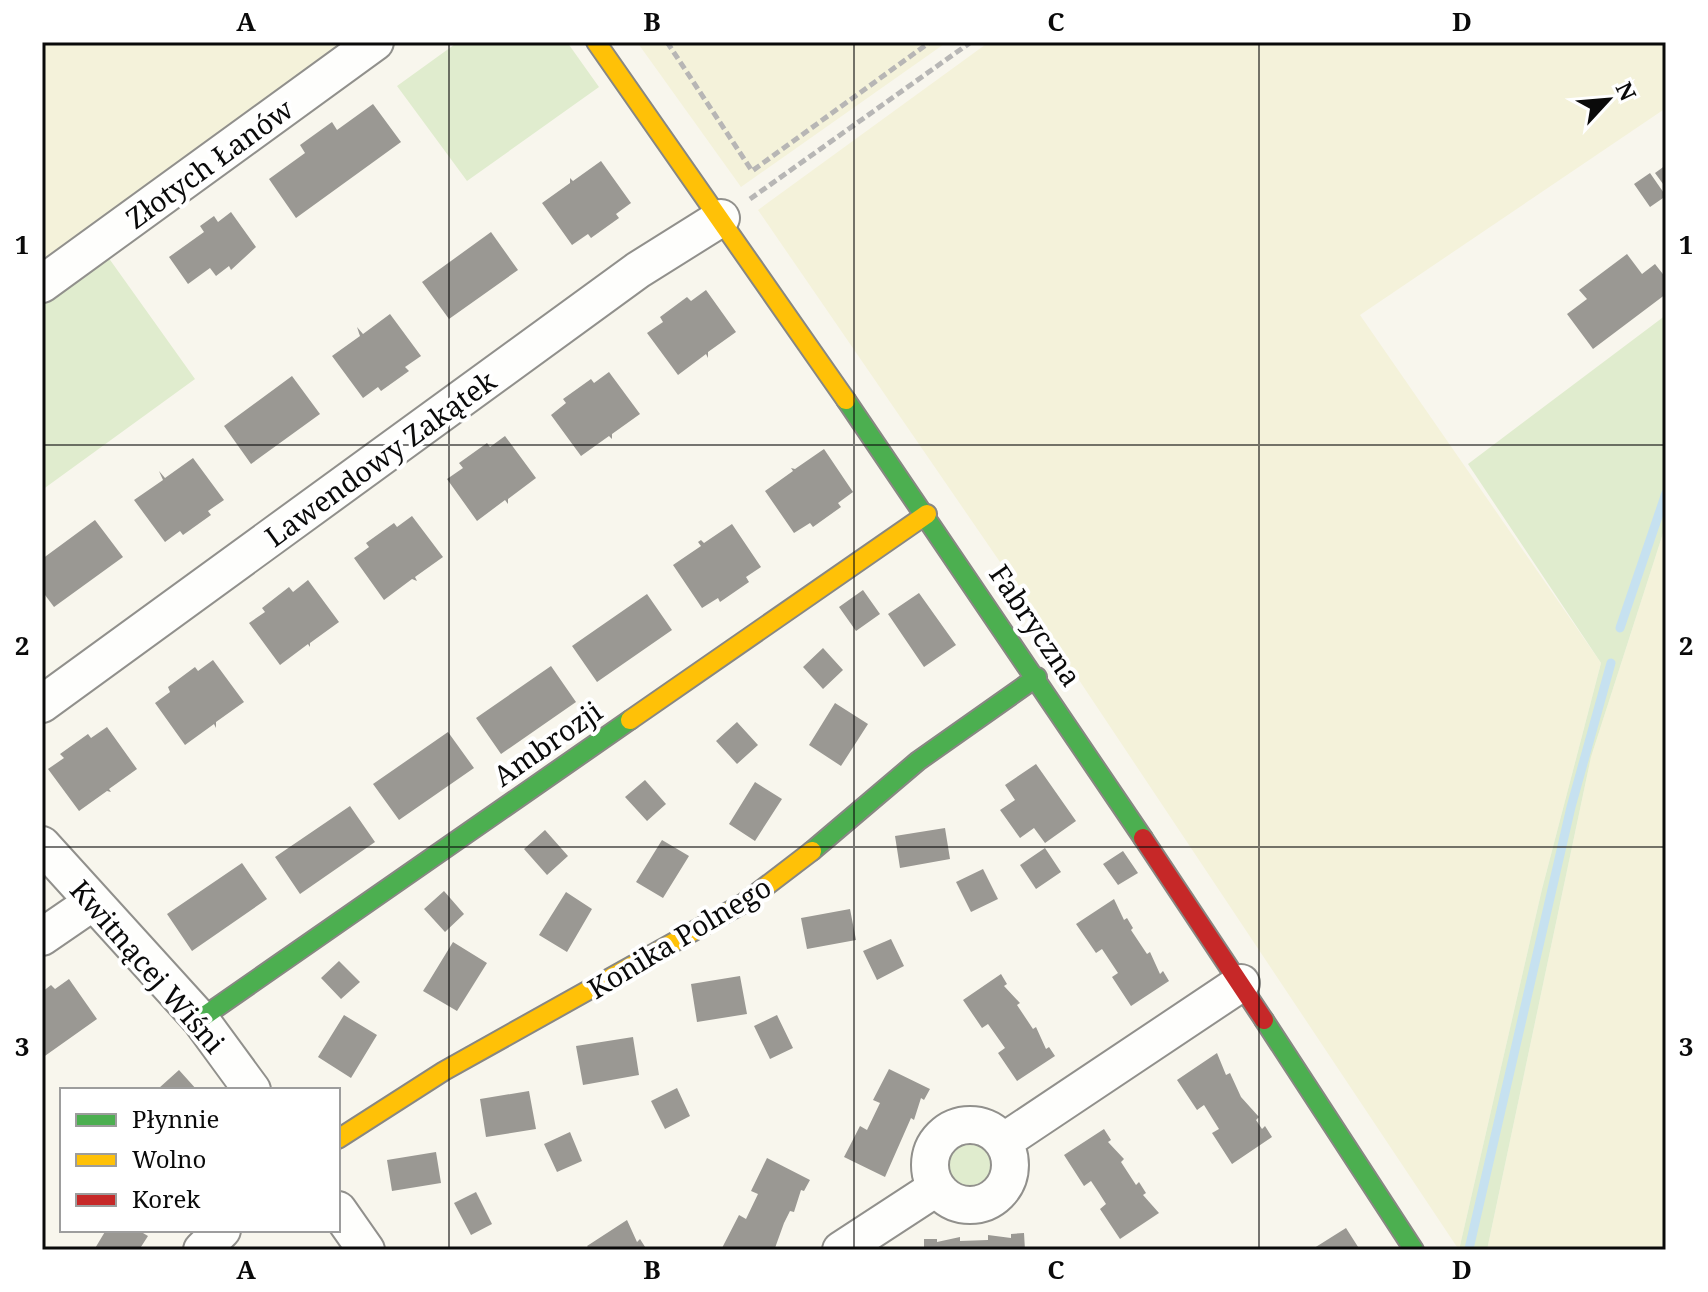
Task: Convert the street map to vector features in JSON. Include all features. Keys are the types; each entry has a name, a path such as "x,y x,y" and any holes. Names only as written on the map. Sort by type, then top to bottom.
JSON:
{"street":[{"name":"Złotych Łanów","path":"42,284 375,42"},
{"name":"Fabryczna","path":"596,42 731,212 1414,1250"},
{"name":"Lawendowy Zakątek","path":"42,704 638,270 731,212"},
{"name":"Ambrozji","path":"200,1019 927,514"},
{"name":"Konika Polnego","path":"340,1138 444,1071 744,903 788,872 918,761 1037,677"},
{"name":"Kwitnącej Wiśni","path":"42,845 200,1019 251,1088"},
{"path":"42,937 93,902"},
{"path":"1003,1142 1241,983"},
{"path":"958,1126 983,1127 1003,1142 1010,1164 1005,1186 998,1195 977,1206 965,1206 944,1197 936,1188 929,1164 932,1151 947,1132 958,1126"},
{"path":"841,1250 936,1188"},
{"path":"340,1213 366,1250"},
{"path":"202,1250 220,1232"}],"path":[{"path":"667,42 752,171 930,42"},
{"path":"731,212 971,42"}],"shaded area":[{"path":"42,42 352,42 42,264"},
{"path":"637,42 947,42 741,187"},
{"path":"989,42 1666,42 1666,108 1360,315 1601,663 1542,889 1459,1250 1011,578 758,210"},
{"path":"1666,524 1666,1250 1487,1250 1591,757"}],"green space":[{"path":"458,42 567,42 599,87 467,181 397,86"},
{"path":"108,257 195,379 42,490 42,305"},
{"path":"1666,315 1666,524 1591,757 1487,1250 1459,1250 1542,889 1601,663 1468,464"},
{"path":"969,1138 988,1146 996,1165 988,1184 969,1192 950,1184 942,1165 950,1146"}],"building":[{"path":"373,104 401,142 296,218 269,179 305,153 300,145 332,122 337,130"},
{"path":"601,161 631,203 616,214 619,218 591,238 588,234 572,245 542,203 570,183 570,178 573,181"},
{"path":"1666,165 1666,188 1655,173"},
{"path":"1650,173 1666,196 1650,207 1634,184"},
{"path":"231,212 256,247 231,270 229,266 216,276 210,268 188,284 169,257 204,232 200,226 214,216 218,222"},
{"path":"491,232 518,270 449,319 422,282"},
{"path":"1627,254 1642,274 1655,264 1666,278 1666,294 1593,349 1567,314 1587,299 1579,290"},
{"path":"706,290 736,332 708,352 708,358 706,354 678,375 647,333 663,322 660,317 687,297 691,301"},
{"path":"390,314 421,356 405,367 409,371 381,391 378,387 363,398 332,356 360,336 357,327 363,334"},
{"path":"609,372 640,414 612,434 612,439 609,436 581,456 551,415 566,403 563,399 591,379 594,383"},
{"path":"292,376 320,414 251,464 224,426"},
{"path":"505,436 536,478 508,499 508,504 505,500 477,521 447,479 463,468 459,463 487,443 490,447"},
{"path":"824,449 853,492 838,503 841,507 813,527 810,523 794,533 765,491 793,471 791,468 795,469"},
{"path":"193,458 224,500 208,511 211,515 183,535 180,531 165,542 134,500 163,480 159,471 165,478"},
{"path":"412,516 443,557 415,577 417,581 412,579 384,600 354,558 369,547 366,543 394,523 397,527"},
{"path":"95,520 123,557 54,607 42,591 42,559"},
{"path":"732,524 761,567 746,577 749,582 720,602 718,598 702,608 673,565 701,546 698,542 701,540 704,543"},
{"path":"308,580 339,622 310,643 310,647 308,644 280,665 249,623 265,612 262,608 289,587 293,592"},
{"path":"863,590 880,614 856,631 839,607"},
{"path":"919,593 956,645 924,667 888,614"},
{"path":"647,594 672,630 597,682 572,646"},
{"path":"823,648 843,670 823,689 803,667"},
{"path":"213,660 244,702 216,722 216,728 214,724 185,745 155,703 170,692 168,687 195,667 198,671"},
{"path":"551,666 576,702 501,754 476,718"},
{"path":"835,703 868,724 841,766 809,745"},
{"path":"737,722 758,745 737,764 716,741"},
{"path":"107,727 137,769 109,789 111,792 107,791 79,811 48,769 64,758 60,754 88,734 91,738"},
{"path":"448,732 474,768 399,820 373,784"},
{"path":"1036,764 1076,821 1045,843 1034,828 1020,838 1000,810 1015,800 1005,785"},
{"path":"645,780 666,804 647,821 625,797"},
{"path":"755,782 782,799 755,841 729,824"},
{"path":"350,806 375,842 300,894 275,857"},
{"path":"945,828 950,859 900,868 895,836"},
{"path":"545,830 568,856 547,875 524,849"},
{"path":"662,840 689,856 663,898 636,882"},
{"path":"1045,848 1061,872 1036,889 1020,865"},
{"path":"1123,851 1138,873 1118,885 1103,864"},
{"path":"242,863 267,899 192,951 167,914"},
{"path":"983,869 998,899 971,912 956,882"},
{"path":"444,891 464,914 445,932 424,909"},
{"path":"566,892 592,909 567,952 539,935"},
{"path":"1114,899 1147,954 1150,952 1160,974 1163,971 1169,981 1131,1006 1112,977 1118,973 1102,949 1096,953 1076,924"},
{"path":"850,909 856,940 807,949 801,918"},
{"path":"891,939 904,966 877,980 863,951"},
{"path":"453,942 487,963 457,1011 423,991"},
{"path":"339,961 360,982 341,999 321,978"},
{"path":"1001,974 1007,984 1004,986 1020,1003 1017,1005 1033,1029 1036,1027 1046,1049 1049,1047 1055,1056 1017,1081 998,1053 1005,1048 988,1024 982,1028 963,1000"},
{"path":"740,976 747,1014 697,1022 691,984"},
{"path":"69,979 97,1019 42,1058 42,992 51,985 55,989"},
{"path":"344,1015 377,1035 351,1078 318,1057"},
{"path":"777,1015 793,1048 770,1059 754,1026"},
{"path":"633,1037 639,1075 583,1085 576,1046"},
{"path":"1217,1053 1226,1075 1230,1073 1241,1097 1259,1117 1256,1120 1262,1129 1265,1126 1272,1137 1232,1164 1212,1133 1219,1129 1204,1105 1197,1110 1177,1080"},
{"path":"889,1069 930,1089 924,1100 921,1098 914,1120 911,1118 885,1177 844,1157 860,1126 867,1130 880,1103 873,1100"},
{"path":"179,1070 195,1088 159,1088"},
{"path":"677,1088 690,1116 665,1129 651,1101"},
{"path":"529,1091 536,1129 486,1137 480,1099"},
{"path":"1104,1129 1111,1140 1108,1142 1124,1159 1121,1162 1136,1185 1139,1182 1146,1193 1143,1195 1159,1213 1120,1239 1100,1209 1106,1204 1091,1181 1084,1186 1064,1155"},
{"path":"570,1132 582,1161 557,1172 544,1144"},
{"path":"436,1152 441,1183 392,1191 387,1160"},
{"path":"767,1158 810,1180 804,1191 801,1190 794,1212 790,1211 775,1248 726,1250 722,1248 739,1215 746,1219 758,1194 751,1191"},
{"path":"476,1192 492,1224 471,1235 454,1203"},
{"path":"627,1220 637,1242 640,1239 647,1250 590,1250 587,1246"},
{"path":"1346,1228 1360,1250 1311,1250"},
{"path":"105,1232 141,1232 148,1236 139,1250 94,1250"},
{"path":"1024,1233 1025,1250 924,1250 924,1239 937,1239 937,1242 960,1237 960,1241 988,1240 988,1235 1011,1238 1011,1234"}],"waterway":[{"path":"1620,628 1666,493"},
{"path":"1469,1249 1571,807 1611,663"}],"traffic: fast":[{"path":"846,400 1143,838"},
{"path":"812,851 918,761 1037,677"},
{"path":"200,1019 630,720"},
{"path":"1264,1020 1414,1250"}],"traffic: slow":[{"path":"596,42 846,400"},
{"path":"630,720 927,514"},
{"path":"340,1138 444,1071 744,903 812,851"}],"traffic: jam":[{"path":"1143,838 1264,1020"}]}
